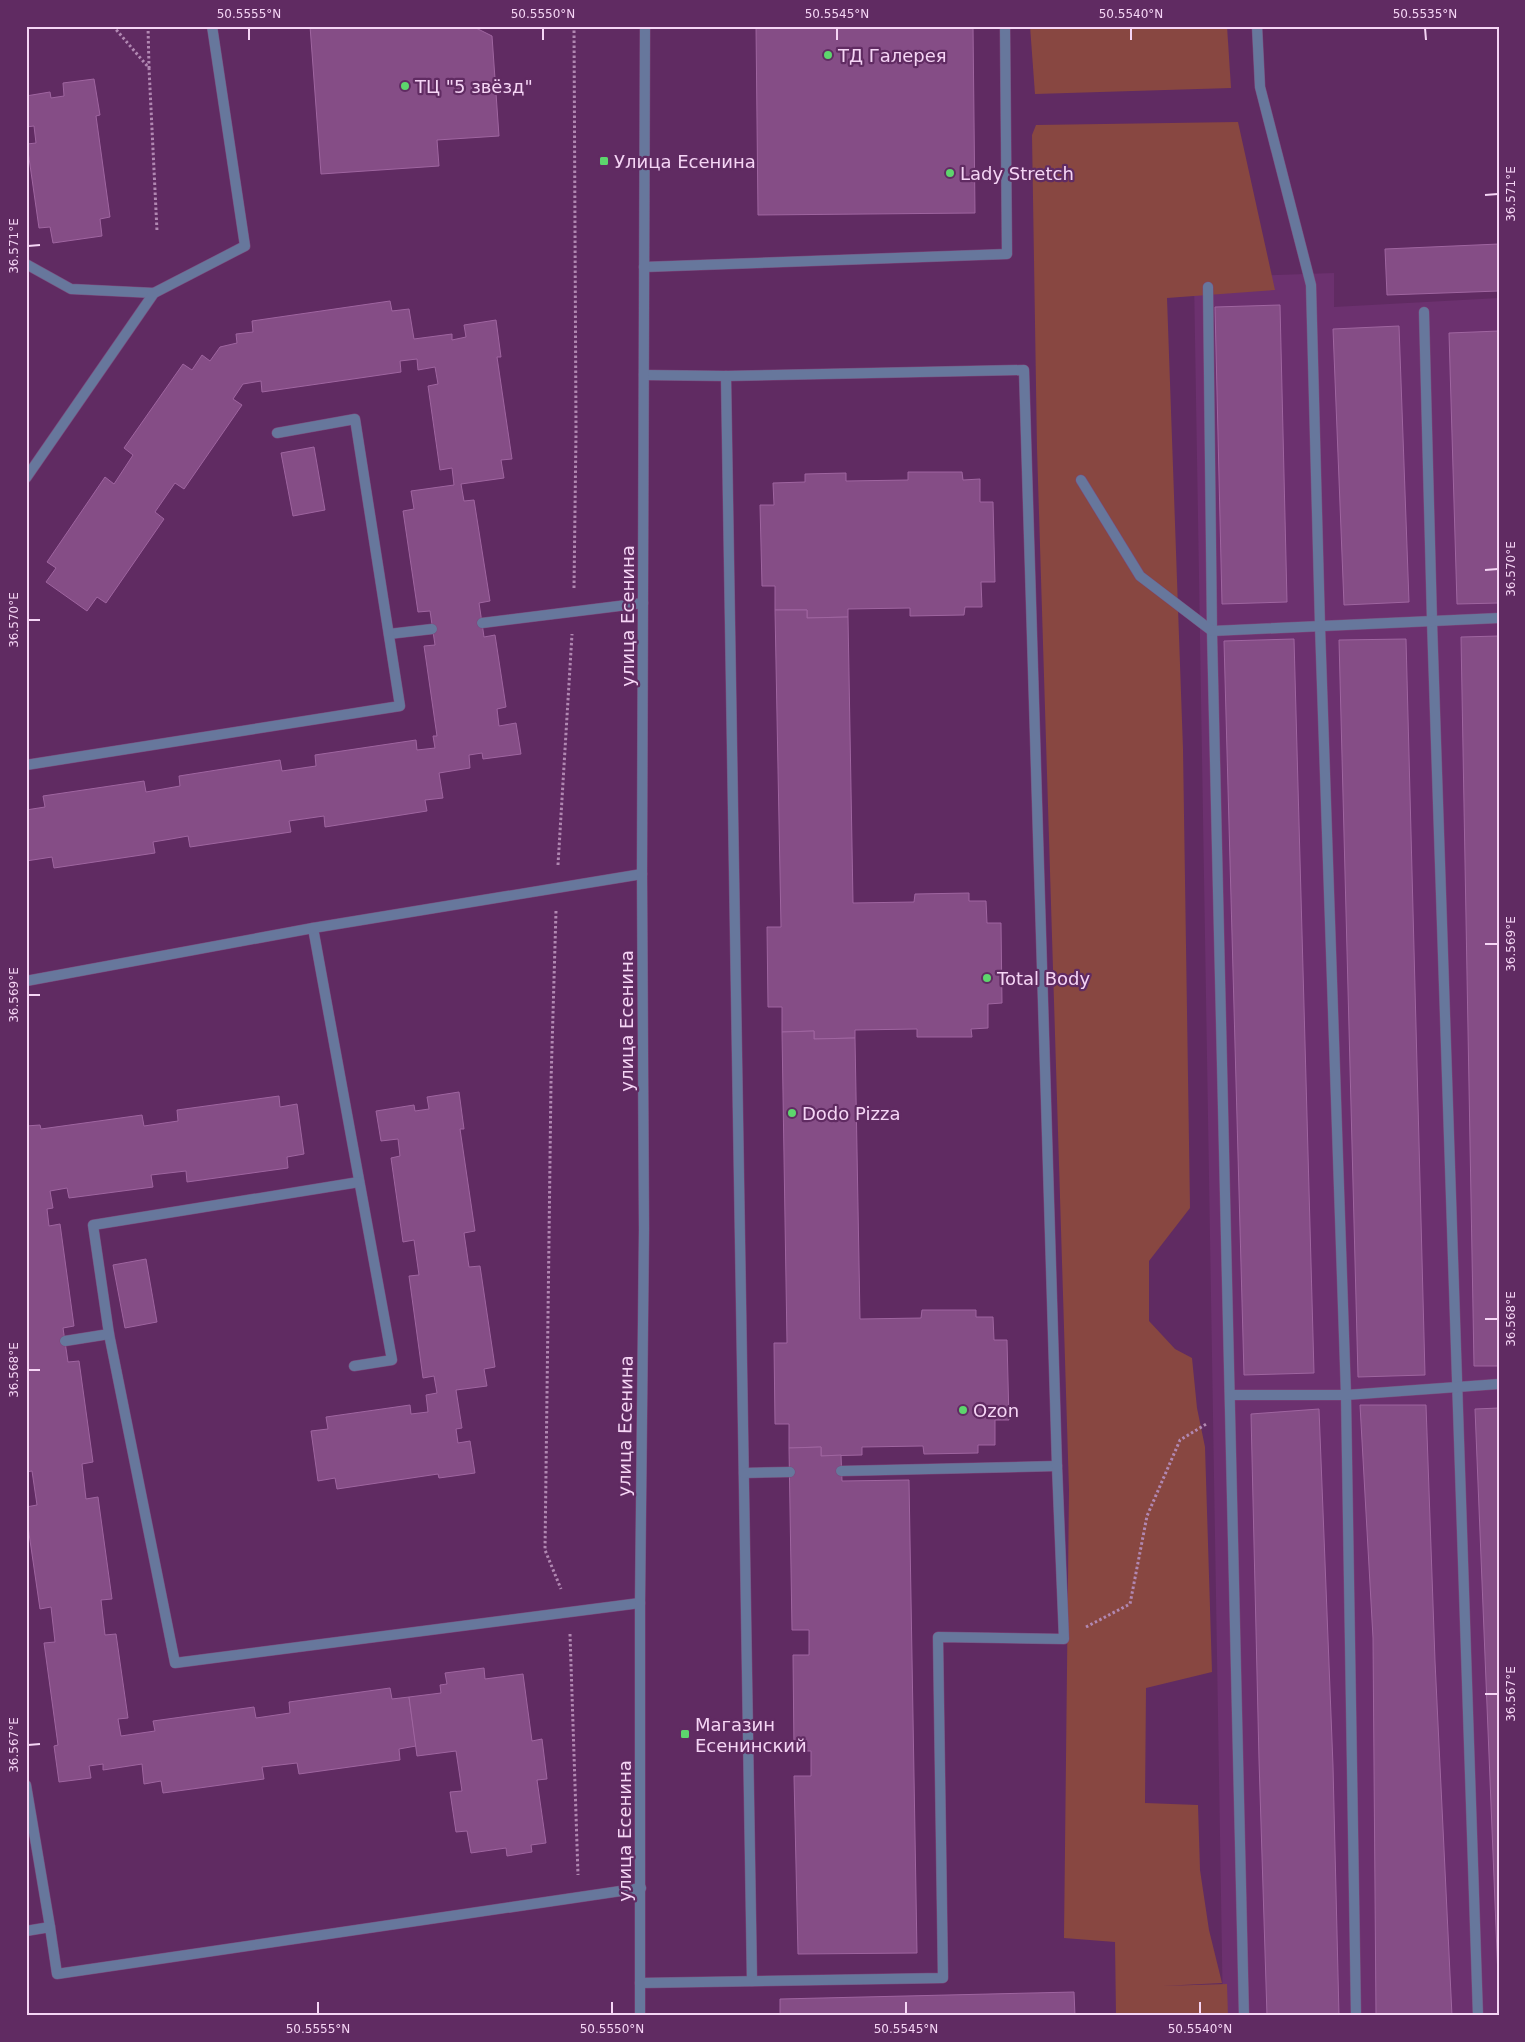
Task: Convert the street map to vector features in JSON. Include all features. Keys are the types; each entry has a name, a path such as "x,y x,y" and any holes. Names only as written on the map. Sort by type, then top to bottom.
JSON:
{"street":[{"path":"26,478 154,293 245,246 212,26"},
{"name":"улица Есенина","path":"640,2016 640,1603 644,1230 642,874 644,26"},
{"path":"644,267 1007,254 1005,26"},
{"path":"1257,26 1260,87 1311,285 1320,626 1346,1395 1356,2016"},
{"path":"26,264 71,289 154,293"},
{"path":"1208,287 1212,631 1244,2016"},
{"path":"1424,312 1432,621 1478,2016"},
{"path":"640,1983 943,1978 938,1637 1064,1639 1056,1466 1024,370 726,376 644,375"},
{"path":"726,376 752,1981"},
{"path":"26,765 400,706 355,419 277,433"},
{"path":"1081,480 1140,576 1212,631 1499,618"},
{"path":"482,623 643,603"},
{"path":"389,634 432,629"},
{"path":"26,981 313,928 642,874"},
{"path":"313,928 392,1360 354,1366"},
{"path":"360,1182 93,1225 109,1334 175,1663 640,1603"},
{"path":"65,1341 109,1334"},
{"path":"1230,1395 1346,1395 1499,1384"},
{"path":"841,1471 1056,1466"},
{"path":"744,1473 790,1472"},
{"path":"26,1785 56,1974 641,1888"},
{"path":"26,1931 50,1927"}],"path":[{"path":"113,26 149,68"},
{"path":"148,26 157,231"},
{"path":"574,26 576,432 574,611 557,888 551,1082 545,1550 570,1612 579,1897"},
{"path":"1064,1639 1130,1604 1147,1516 1180,1440 1230,1409"}],"shaded area":[{"path":"1030,26 1227,26 1231,88 1035,94"},
{"path":"1238,122 1275,290 1167,298 1183,749 1190,1208 1149,1261 1149,1321 1175,1349 1192,1358 1197,1408 1205,1447 1212,1672 1146,1688 1145,1803 1198,1805 1200,1870 1209,1930 1222,1983 1162,1986 1227,1984 1228,2016 1116,2016 1115,1942 1064,1938 1069,1490 1037,448 1032,135 1036,125"},
{"path":"1334,273 1334,307 1499,298 1499,2016 1223,2016 1194,278"}],"building":[{"name":"ТЦ \"5 звёзд\"","path":"310,26 472,26 492,36 499,136 437,140 439,166 321,174"},
{"path":"756,26 973,26 975,213 758,215"},
{"path":"94,79 100,115 96,116 110,217 100,219 102,236 53,243 50,227 39,228 27,144 36,143 34,126 26,127 26,96 50,92 51,98 64,96 63,83"},
{"path":"1499,244 1499,291 1387,295 1385,249"},
{"path":"390,301 392,311 409,309 414,339 452,334 452,340 466,337 464,325 496,320 501,357 497,357 512,459 501,460 504,478 461,484 464,501 474,500 490,601 479,603 484,637 495,635 506,707 497,709 499,726 516,723 521,754 483,759 482,753 469,755 470,768 439,773 443,798 425,800 427,811 325,827 324,816 289,821 291,832 190,847 188,836 153,842 155,853 54,868 52,857 26,861 26,810 45,807 43,796 144,781 146,792 180,786 179,776 280,760 282,771 316,766 315,755 416,740 417,750 435,748 433,736 437,736 424,646 435,645 430,611 418,612 403,511 414,509 411,491 454,485 452,468 440,470 428,386 438,384 435,367 418,370 417,359 400,361 401,372 332,382 262,392 261,381 243,384 233,399 242,405 184,489 175,483 155,512 164,519 106,603 97,597 87,611 46,582 56,568 47,562 105,477 114,484 133,455 124,448 183,364 192,370 202,355 210,361 220,347 237,343 236,334 253,332 252,321"},
{"path":"1280,305 1287,602 1222,604 1215,307"},
{"path":"1399,326 1409,602 1344,605 1333,329"},
{"path":"1499,331 1499,603 1457,604 1449,333"},
{"path":"314,447 325,510 293,516 281,453"},
{"path":"908,472 962,472 963,480 980,479 980,502 993,502 995,582 981,582 982,607 965,607 964,615 910,616 910,608 848,609 848,617 807,618 807,610 775,610 775,586 762,586 760,505 774,505 773,483 805,482 805,474 846,473 846,481 908,480"},
{"path":"775,610 807,610 807,618 848,617 853,903 914,902 915,894 969,893 969,901 986,901 987,923 1001,923 1002,1003 988,1004 988,1028 971,1029 972,1037 917,1037 917,1029 855,1030 855,1038 814,1039 814,1031 782,1032 782,1007 768,1007 767,927 781,927"},
{"path":"1499,636 1499,1366 1474,1366 1461,637"},
{"path":"1294,639 1314,1373 1244,1375 1224,641"},
{"path":"1406,639 1425,1375 1358,1377 1339,640"},
{"path":"814,1031 814,1039 855,1038 860,1319 921,1318 922,1310 976,1310 976,1317 993,1317 994,1340 1007,1340 1009,1420 995,1420 995,1445 978,1445 978,1453 924,1454 923,1446 862,1447 862,1455 821,1456 821,1447 789,1448 789,1424 775,1424 774,1343 787,1343 782,1032"},
{"path":"459,1092 464,1129 460,1129 475,1231 464,1233 469,1267 480,1266 495,1367 484,1369 487,1386 456,1390 462,1428 456,1429 458,1443 470,1441 475,1473 439,1478 438,1474 337,1489 335,1478 318,1481 311,1431 328,1429 326,1417 410,1405 411,1414 428,1412 426,1395 437,1393 434,1376 423,1378 409,1276 419,1275 414,1240 403,1242 391,1158 400,1156 398,1139 381,1141 376,1111 414,1105 415,1111 429,1109 427,1097"},
{"path":"279,1096 280,1107 297,1104 304,1154 287,1157 288,1168 187,1182 186,1171 151,1175 153,1187 69,1198 67,1188 50,1191 53,1208 47,1209 49,1226 60,1224 74,1326 63,1328 68,1362 79,1361 93,1462 82,1464 86,1499 98,1497 112,1599 101,1600 105,1635 116,1634 128,1718 118,1719 121,1736 155,1731 153,1721 254,1707 256,1718 290,1713 289,1702 390,1688 392,1699 409,1697 416,1746 399,1749 400,1760 299,1774 297,1763 262,1767 264,1779 163,1793 161,1781 144,1784 142,1764 103,1770 103,1764 89,1766 91,1778 59,1782 54,1746 58,1745 44,1643 55,1642 51,1607 40,1609 26,1513 26,1507 37,1505 32,1471 26,1472 26,1126 40,1125 41,1129 142,1115 144,1126 178,1121 177,1110"},
{"path":"146,1259 157,1322 125,1328 113,1265"},
{"path":"1360,1405 1426,1405 1435,1661 1452,2016 1376,2016 1373,1638"},
{"path":"1499,1408 1499,2002 1475,1409"},
{"path":"1319,1409 1333,1766 1339,2016 1267,2016 1251,1414"},
{"path":"821,1447 821,1456 841,1455 842,1481 909,1480 917,1953 798,1954 794,1776 811,1776 811,1751 794,1751 793,1655 809,1655 809,1630 792,1630 789,1448"},
{"path":"484,1668 485,1679 523,1674 532,1741 542,1739 547,1779 537,1780 546,1843 531,1845 532,1852 507,1856 506,1848 471,1853 467,1831 456,1832 450,1792 462,1791 456,1751 417,1756 409,1697 441,1693 440,1685 447,1684 445,1673"},
{"path":"1074,1992 1075,2016 780,2016 780,1999"}],"place":[{"name":"ТД Галерея","path":"828,55"},
{"name":"ТЦ \"5 звёзд\"","path":"405,86"},
{"name":"Улица Есенина","path":"604,161"},
{"name":"Lady Stretch","path":"950,173"},
{"name":"Total Body","path":"987,978"},
{"name":"Dodo Pizza","path":"792,1113"},
{"name":"Ozon","path":"963,1410"},
{"name":"Магазин Есенинский","path":"685,1734"}]}
